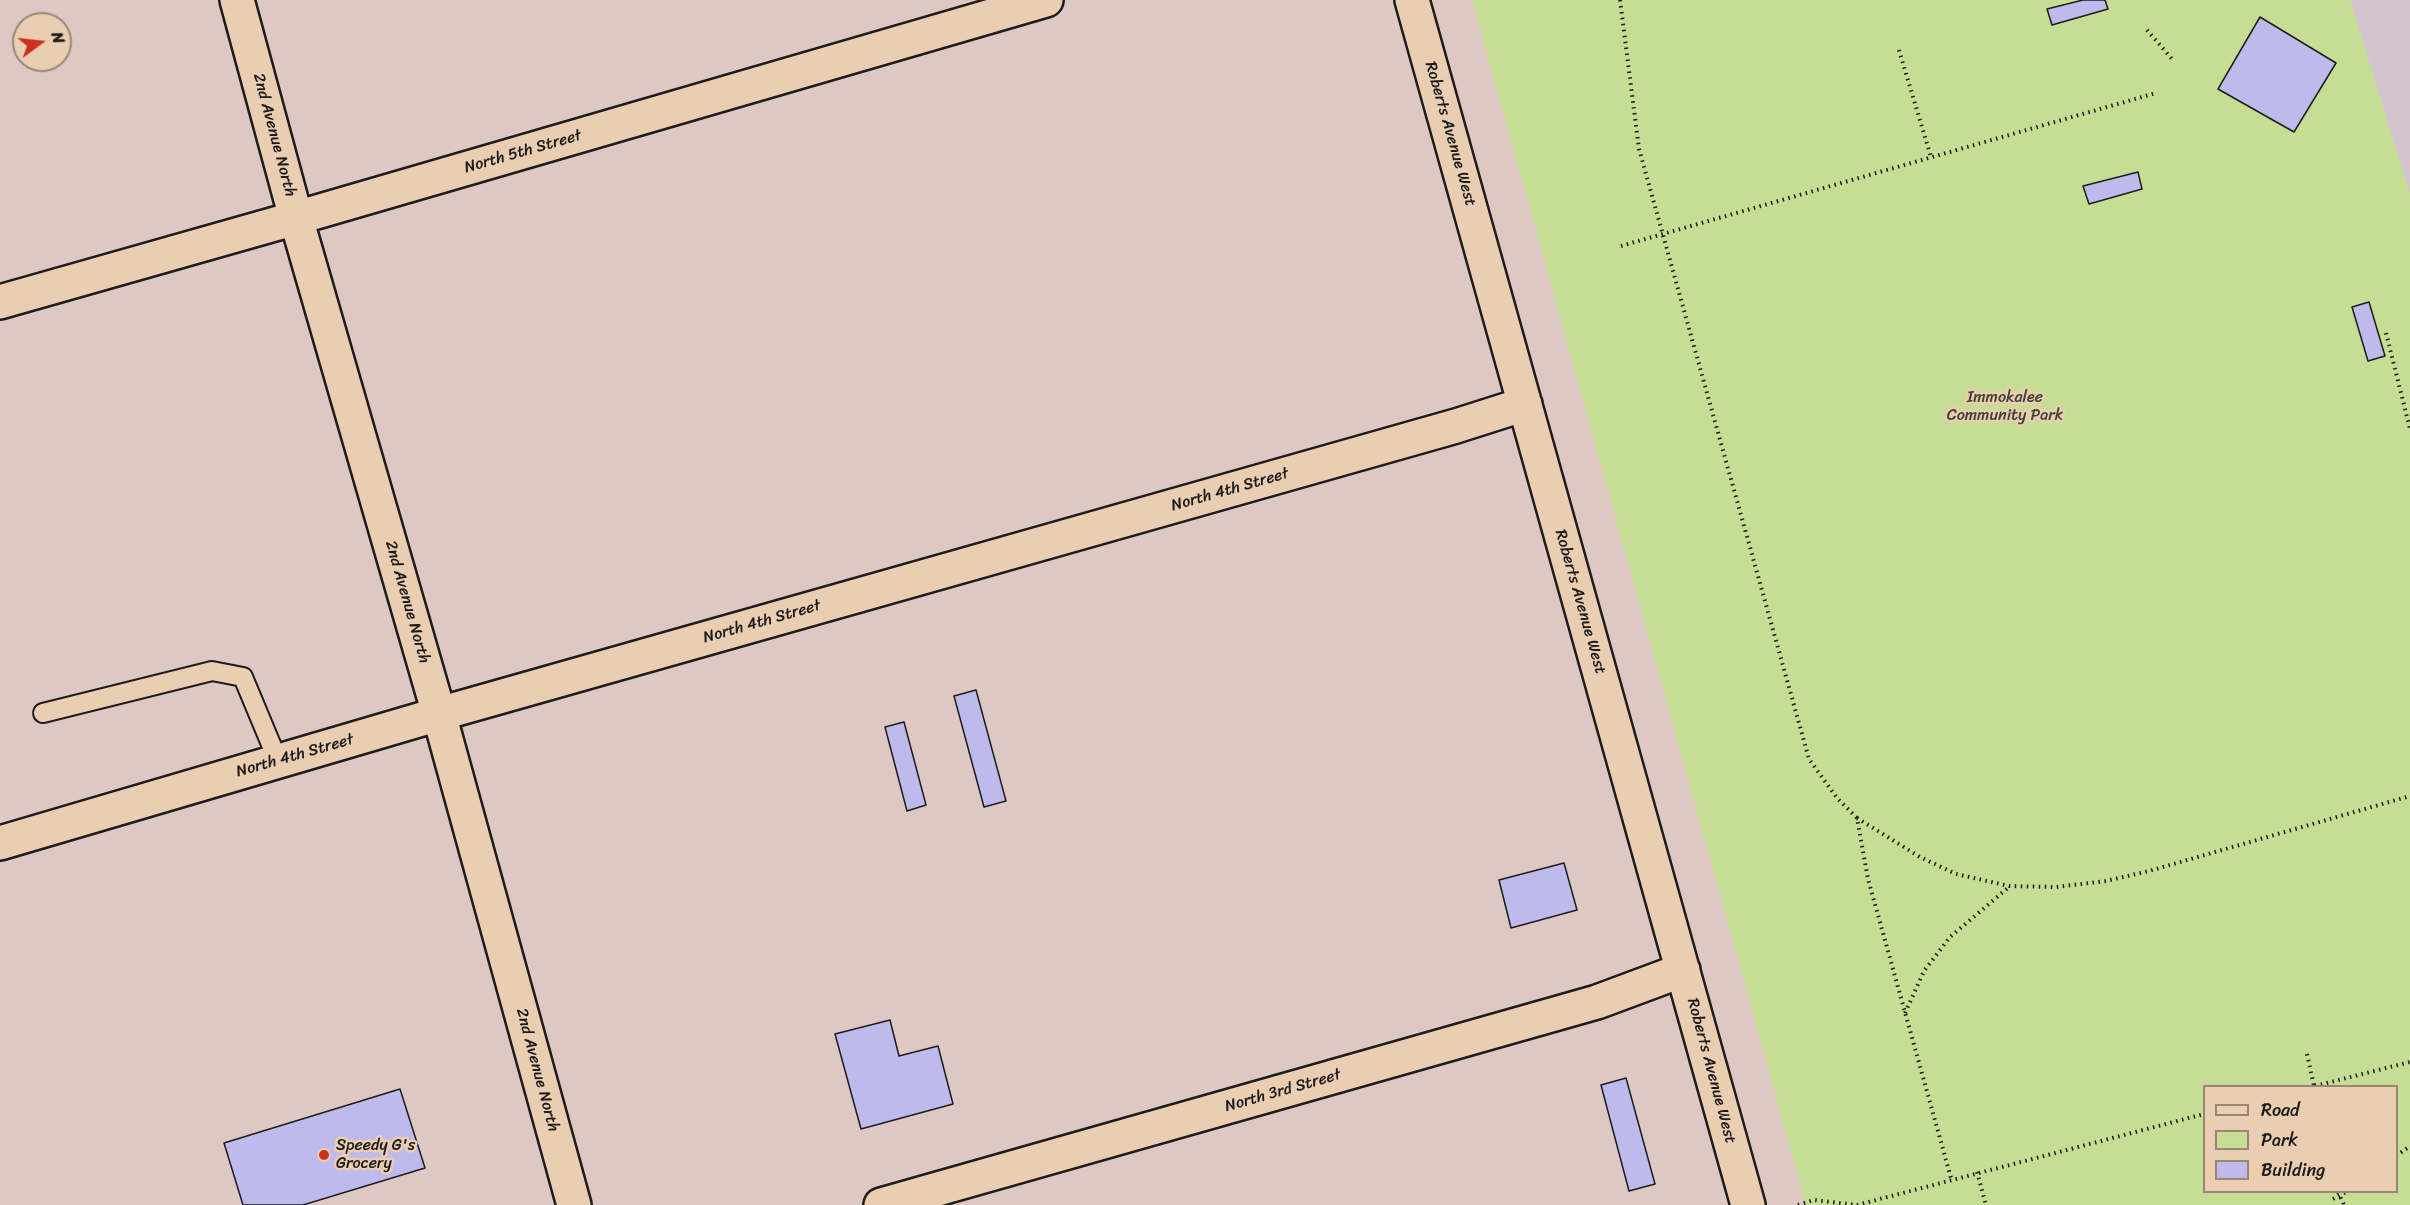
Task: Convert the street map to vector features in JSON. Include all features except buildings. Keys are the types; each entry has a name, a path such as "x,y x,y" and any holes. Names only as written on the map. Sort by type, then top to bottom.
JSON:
{"street":[{"name":"2nd Avenue North","path":"237,0 296,218 439,714 573,1205"},
{"name":"North 5th Street","path":"0,302 1046,0"},
{"name":"Roberts Avenue West","path":"1412,0 1748,1205"},
{"name":"North 4th Street","path":"0,843 439,714 1445,429 1525,404"},
{"name":"North 3rd Street","path":"881,1205 1586,1005 1683,970"}],"lane":[{"path":"43,713 212,671 243,677 278,761"}],"path":[{"path":"1620,0 1639,149 1809,759 1837,798 1857,818 1920,857 1956,874 2009,886 2056,887 2106,881 2410,796"},
{"path":"2147,30 2172,59"},
{"path":"1899,50 1930,157"},
{"path":"1621,246 2156,93"},
{"path":"2386,333 2410,429"},
{"path":"1857,818 1868,879 1951,1178"},
{"path":"1905,1013 1924,971 1950,937 2009,886"},
{"path":"2307,1054 2314,1085"},
{"path":"2318,1085 2410,1062"},
{"path":"1798,1205 1814,1200 1857,1205 1951,1178 2203,1115"},
{"path":"2398,1155 2410,1146"},
{"path":"1977,1172 1986,1205"},
{"path":"2333,1199 2339,1194 2344,1205"}],"shaded area":[{"path":"2350,0 2410,0 2410,194 2365,49"}],"green space":[{"name":"Immokalee Community Park","path":"1472,0 2350,0 2410,194 2410,1205 1806,1205"}],"place":[{"name":"Speedy G's Grocery","path":"324,1155"}]}
